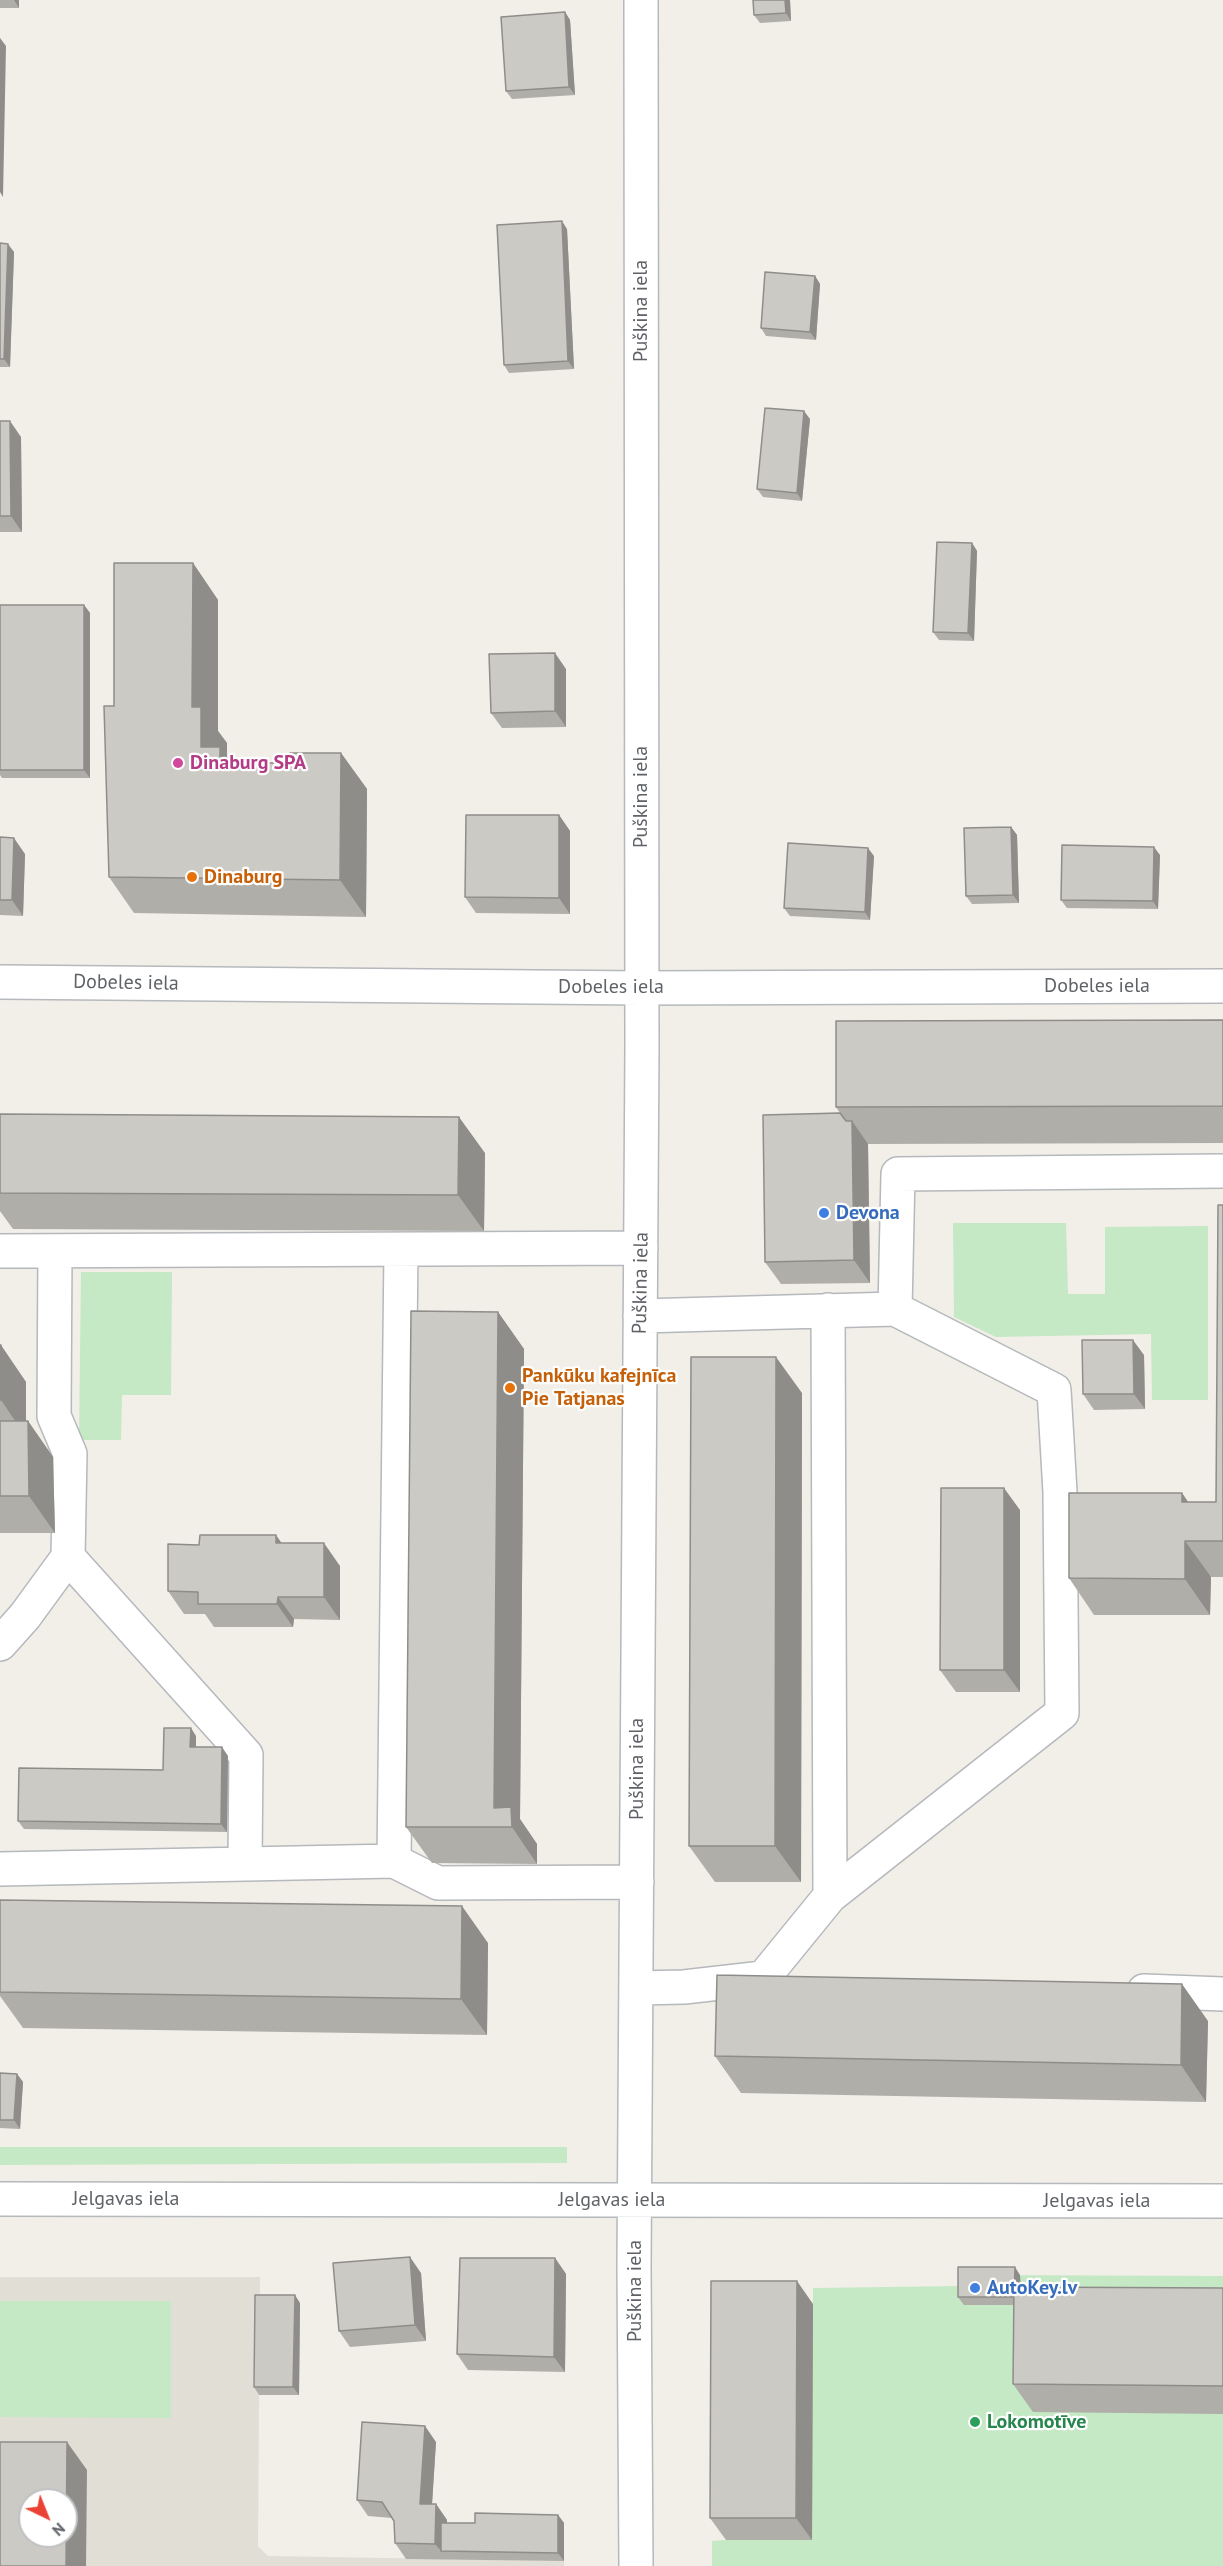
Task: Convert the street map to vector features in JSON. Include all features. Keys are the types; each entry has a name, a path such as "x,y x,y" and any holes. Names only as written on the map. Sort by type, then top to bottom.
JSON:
{"street":[{"name":"Puškina iela","path":"636,2566 635,2200 642,988 641,0"},
{"name":"Dobeles iela","path":"0,981 642,988 1223,986"},
{"path":"895,1309 898,1174 1223,1171"},
{"path":"0,1251 641,1248"},
{"path":"394,1861 401,1250"},
{"path":"0,1644 25,1616 68,1557 70,1454 54,1416 55,1251"},
{"path":"640,1316 895,1309 1054,1390 1060,1492 1062,1713 830,1896 764,1977"},
{"path":"828,1310 830,1896"},
{"path":"68,1557 246,1755 245,1863"},
{"path":"0,1869 394,1861 438,1883 637,1882"},
{"path":"637,1988 684,1987 764,1977 800,1979"},
{"path":"1117,1990 1223,1994"},
{"name":"Jelgavas iela","path":"0,2199 1223,2201"}],"shaded area":[{"path":"0,2277 260,2277 258,2546 268,2556 564,2561 564,2566 0,2566"}],"green space":[{"path":"953,1223 1066,1223 1068,1294 1105,1294 1105,1227 1208,1226 1208,1400 1152,1400 1151,1334 996,1337 954,1317"},
{"path":"81,1272 172,1272 171,1395 122,1395 121,1440 79,1440"},
{"path":"0,2147 567,2147 567,2163 0,2165"},
{"name":"Lokomotīve","path":"964,2275 1223,2276 1223,2566 712,2566 712,2541 726,2540 813,2303 813,2288 964,2286"},
{"path":"0,2301 171,2301 171,2418 0,2417"}],"building":[{"path":"753,0 785,0 786,13 754,15"},
{"path":"565,12 569,87 506,91 501,17"},
{"path":"562,221 568,361 504,365 497,225"},
{"path":"0,243 8,244 4,359 0,359"},
{"path":"765,272 815,276 810,332 761,328"},
{"path":"765,408 804,411 797,493 757,489"},
{"path":"0,421 10,421 11,516 0,516"},
{"path":"937,542 972,543 968,633 933,632"},
{"name":"Dinaburg SPA","path":"114,563 193,563 192,707 201,707 201,747 220,747 220,763 290,763 290,753 341,753 340,880 109,877 104,706 114,706"},
{"path":"0,605 84,605 84,770 0,770"},
{"path":"555,653 555,711 491,713 489,654"},
{"path":"466,815 559,815 559,898 465,897"},
{"path":"1011,827 1013,895 966,896 964,828"},
{"path":"0,837 14,838 12,900 0,900"},
{"path":"788,843 868,848 865,912 784,908"},
{"path":"1062,845 1154,847 1153,901 1061,900"},
{"path":"1223,1020 1223,1106 836,1107 836,1021"},
{"name":"Devona","path":"840,1113 846,1121 852,1121 854,1260 765,1262 763,1115"},
{"path":"0,1114 459,1117 458,1195 0,1193"},
{"path":"1218,1205 1223,1205 1223,1541 1185,1541 1185,1579 1069,1578 1069,1493 1182,1493 1182,1502 1216,1502"},
{"path":"411,1311 498,1312 494,1808 511,1807 512,1827 406,1827"},
{"path":"1082,1340 1133,1340 1134,1394 1083,1394"},
{"path":"1,1345 1,1400 0,1400"},
{"path":"691,1357 776,1357 775,1846 689,1846"},
{"path":"0,1421 28,1421 29,1496 0,1496"},
{"path":"941,1488 1004,1488 1004,1670 940,1670"},
{"path":"200,1535 276,1535 276,1543 324,1543 324,1597 278,1597 277,1604 198,1604 198,1592 168,1591 168,1544 199,1545"},
{"path":"164,1728 191,1728 190,1747 222,1747 221,1824 18,1821 19,1768 163,1770"},
{"path":"0,1900 462,1906 461,1999 0,1992"},
{"path":"717,1975 1182,1984 1181,2065 715,2056"},
{"path":"0,2073 17,2074 14,2120 0,2120"},
{"path":"410,2257 415,2325 339,2331 333,2263"},
{"path":"460,2258 555,2258 554,2357 457,2354"},
{"path":"958,2267 1015,2267 1014,2297 958,2297"},
{"path":"711,2281 797,2281 796,2518 710,2518"},
{"path":"1014,2287 1223,2288 1223,2386 1013,2384"},
{"path":"255,2295 295,2295 293,2387 254,2387"},
{"path":"362,2422 425,2426 420,2504 436,2504 435,2544 395,2543 394,2521 382,2502 357,2500"},
{"path":"0,2442 67,2442 67,2488 18,2488 18,2548 66,2548 66,2566 0,2566"},
{"path":"475,2513 558,2515 558,2553 441,2551 441,2523 475,2523"}],"place":[{"name":"Dinaburg SPA","path":"178,763"},
{"name":"Dinaburg","path":"192,877"},
{"name":"Devona","path":"824,1213"},
{"name":"Pankūku kafejnīca Pie Tatjanas","path":"510,1388"},
{"name":"AutoKey.lv","path":"975,2288"},
{"name":"Lokomotīve","path":"975,2422"}]}
